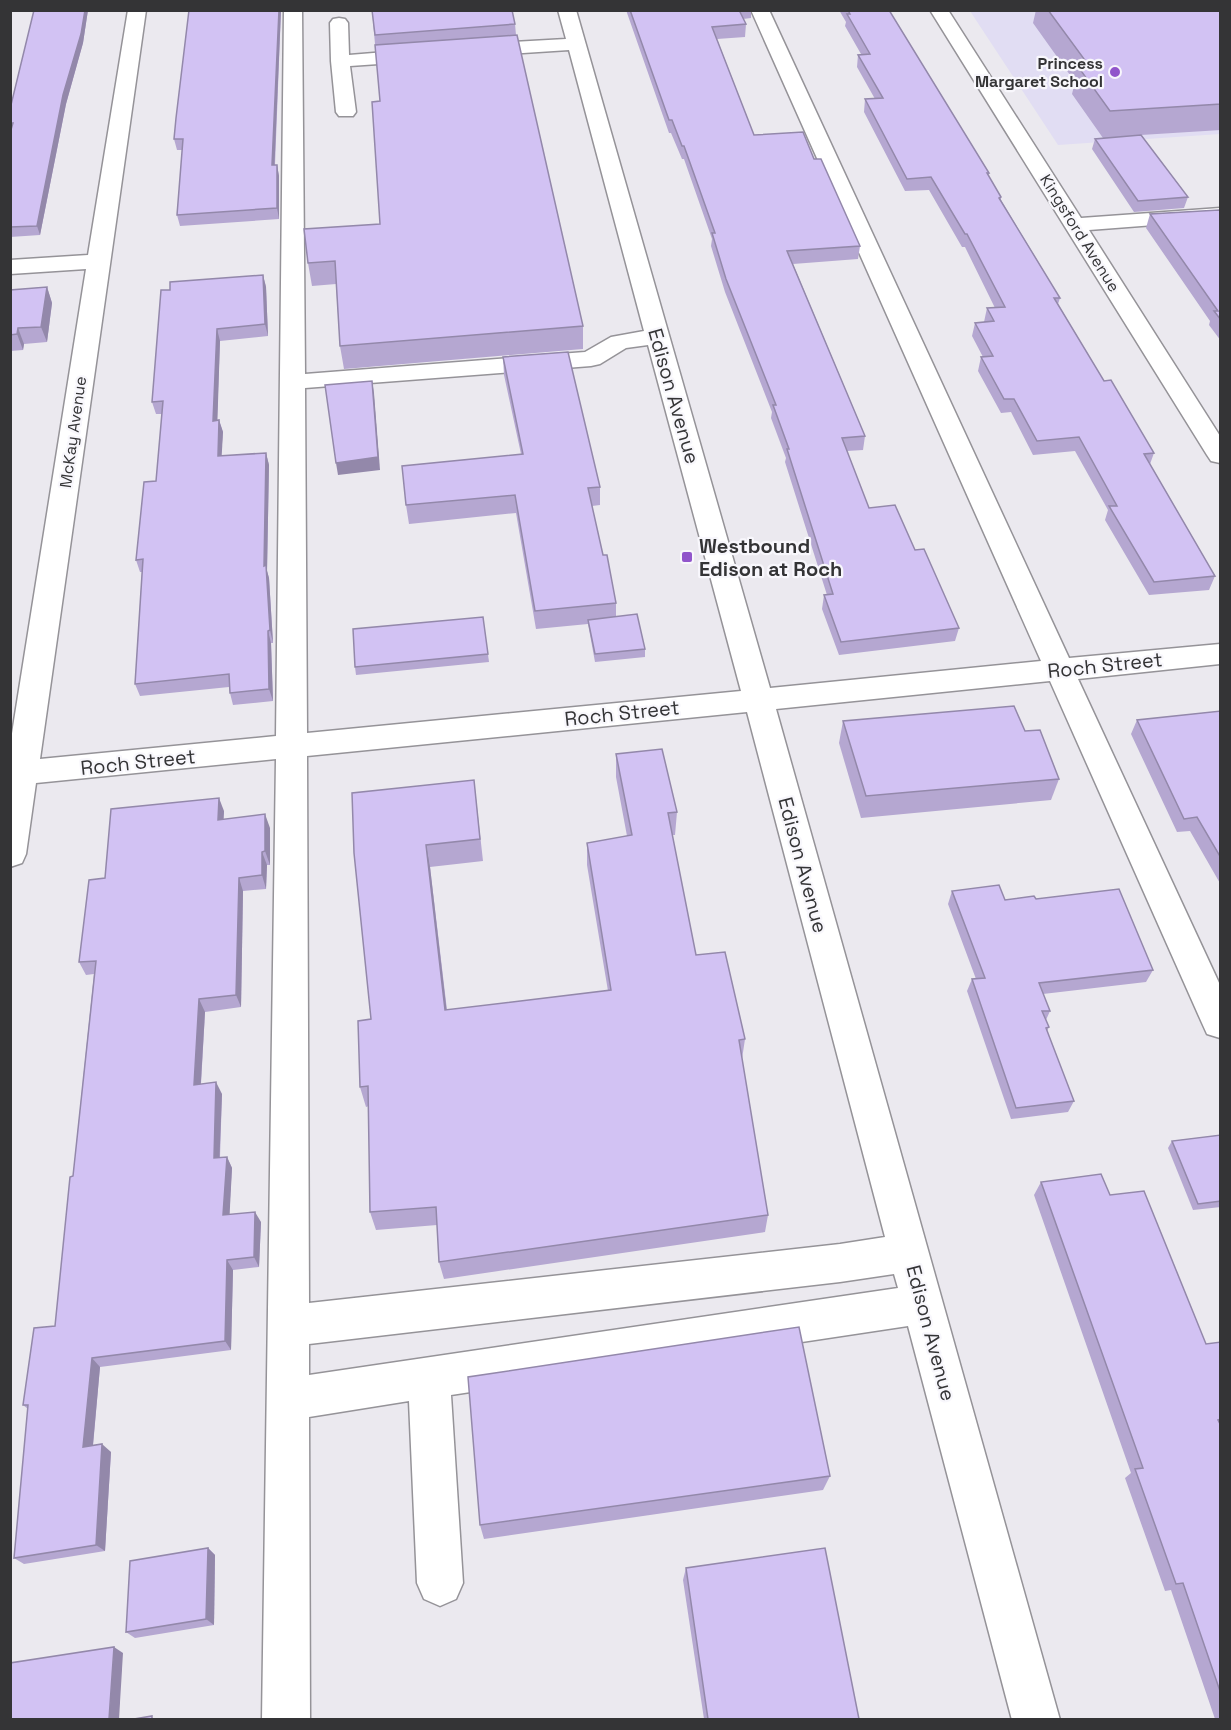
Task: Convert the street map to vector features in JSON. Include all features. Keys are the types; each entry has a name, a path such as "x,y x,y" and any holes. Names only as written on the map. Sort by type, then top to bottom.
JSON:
{"street":[{"name":"McKay Avenue","path":"10,854 17,774 138,10"},
{"path":"286,1719 292,747 293,10"},
{"name":"Edison Avenue","path":"567,10 758,699 1036,1719"},
{"path":"760,10 1221,1023"},
{"name":"Kingsford Avenue","path":"939,10 1221,455"},
{"path":"339,22 340,61 346,112"},
{"path":"340,61 576,44"},
{"path":"1074,225 1221,214"},
{"path":"10,267 98,261"},
{"path":"293,382 591,359 619,342 657,336"},
{"name":"Roch Street","path":"17,774 1221,654"},
{"path":"289,1326 840,1263 909,1252"},
{"path":"288,1399 923,1304"},
{"path":"429,1377 440,1583"}],"shaded area":[{"name":"Princess Margaret School","path":"970,11 1220,11 1220,134 1058,145"}],"building":[{"path":"34,10 85,10 81,34 63,95 37,226 10,227 10,133 13,123 10,123 10,109"},
{"path":"189,10 279,10 272,165 277,165 277,208 177,215 183,139 174,139"},
{"path":"372,10 512,10 515,24 375,35"},
{"path":"630,10 739,10 746,24 712,27 754,135 803,132 814,159 821,159 860,246 787,251 865,436 842,438 869,508 895,505 915,550 924,549 959,628 841,642 824,595 833,594 787,449 789,449 773,405 776,405 726,279 712,233 715,233 684,146 682,146 672,120 669,120"},
{"path":"848,10 889,10 989,173 987,173 1001,197 999,198 1060,298 1054,298 1104,381 1111,380 1154,453 1144,454 1215,576 1154,582 1109,506 1117,506 1079,437 1037,441 1014,399 1004,399 981,357 993,356 975,323 994,321 987,308 1005,307 967,234 931,177 907,179 865,99 883,98 858,55 870,54 847,14 850,14"},
{"path":"1048,10 1221,10 1221,104 1110,111 1079,68 1090,67"},
{"path":"517,35 583,326 340,346 335,261 308,263 304,229 380,224 372,102 380,101 375,45"},
{"path":"1141,135 1188,197 1138,201 1095,139"},
{"path":"1219,210 1221,212 1221,320 1214,311 1218,311 1150,214"},
{"path":"263,275 265,324 217,329 213,421 219,420 218,456 266,453 264,566 266,565 270,630 268,631 269,689 230,693 229,674 135,684 143,559 136,560 144,482 156,481 163,401 152,402 161,290 170,290 170,282"},
{"path":"47,287 41,327 18,328 17,334 10,335 10,290"},
{"path":"568,352 600,487 588,488 603,555 607,555 616,603 535,611 515,495 406,505 402,466 523,454 503,357"},
{"path":"372,381 378,457 336,463 325,385"},
{"path":"637,614 645,649 595,654 588,620"},
{"path":"483,617 488,654 355,667 353,629"},
{"path":"1014,706 1025,731 1040,730 1059,779 866,796 843,721"},
{"path":"1221,711 1221,858 1197,817 1184,819 1137,720"},
{"path":"662,749 677,812 668,813 696,955 725,952 745,1039 739,1040 768,1215 439,1262 436,1207 370,1212 368,1086 360,1087 358,1021 371,1019 354,853 352,793 474,780 480,839 426,845 445,1010 611,990 587,843 632,835 616,754"},
{"path":"219,798 218,820 265,814 265,851 262,852 262,875 239,878 236,995 199,999 194,1085 216,1082 214,1158 227,1157 223,1215 255,1212 254,1257 227,1260 225,1341 92,1358 83,1447 102,1444 96,1545 14,1558 28,1405 23,1405 34,1328 55,1326 70,1177 73,1176 96,961 79,962 89,880 105,878 111,809"},
{"path":"999,885 1005,900 1034,896 1036,899 1119,889 1153,970 1039,983 1050,1011 1042,1011 1049,1027 1046,1028 1074,1101 1016,1108 972,979 985,978 952,891"},
{"path":"1221,1135 1221,1201 1198,1204 1172,1141"},
{"path":"1101,1174 1110,1195 1144,1191 1206,1344 1221,1342 1221,1419 1218,1420 1221,1426 1221,1694 1183,1583 1176,1584 1135,1469 1143,1468 1041,1182"},
{"path":"799,1327 830,1476 480,1525 468,1377"},
{"path":"208,1548 206,1619 126,1632 130,1561"},
{"path":"825,1548 859,1719 708,1719 686,1568"},
{"path":"114,1647 109,1719 10,1719 10,1663"},
{"path":"152,1716 152,1719 134,1719"}],"place":[{"name":"Princess Margaret School","path":"1115,72"},
{"name":"Westbound Edison at Roch","path":"687,557"}]}
